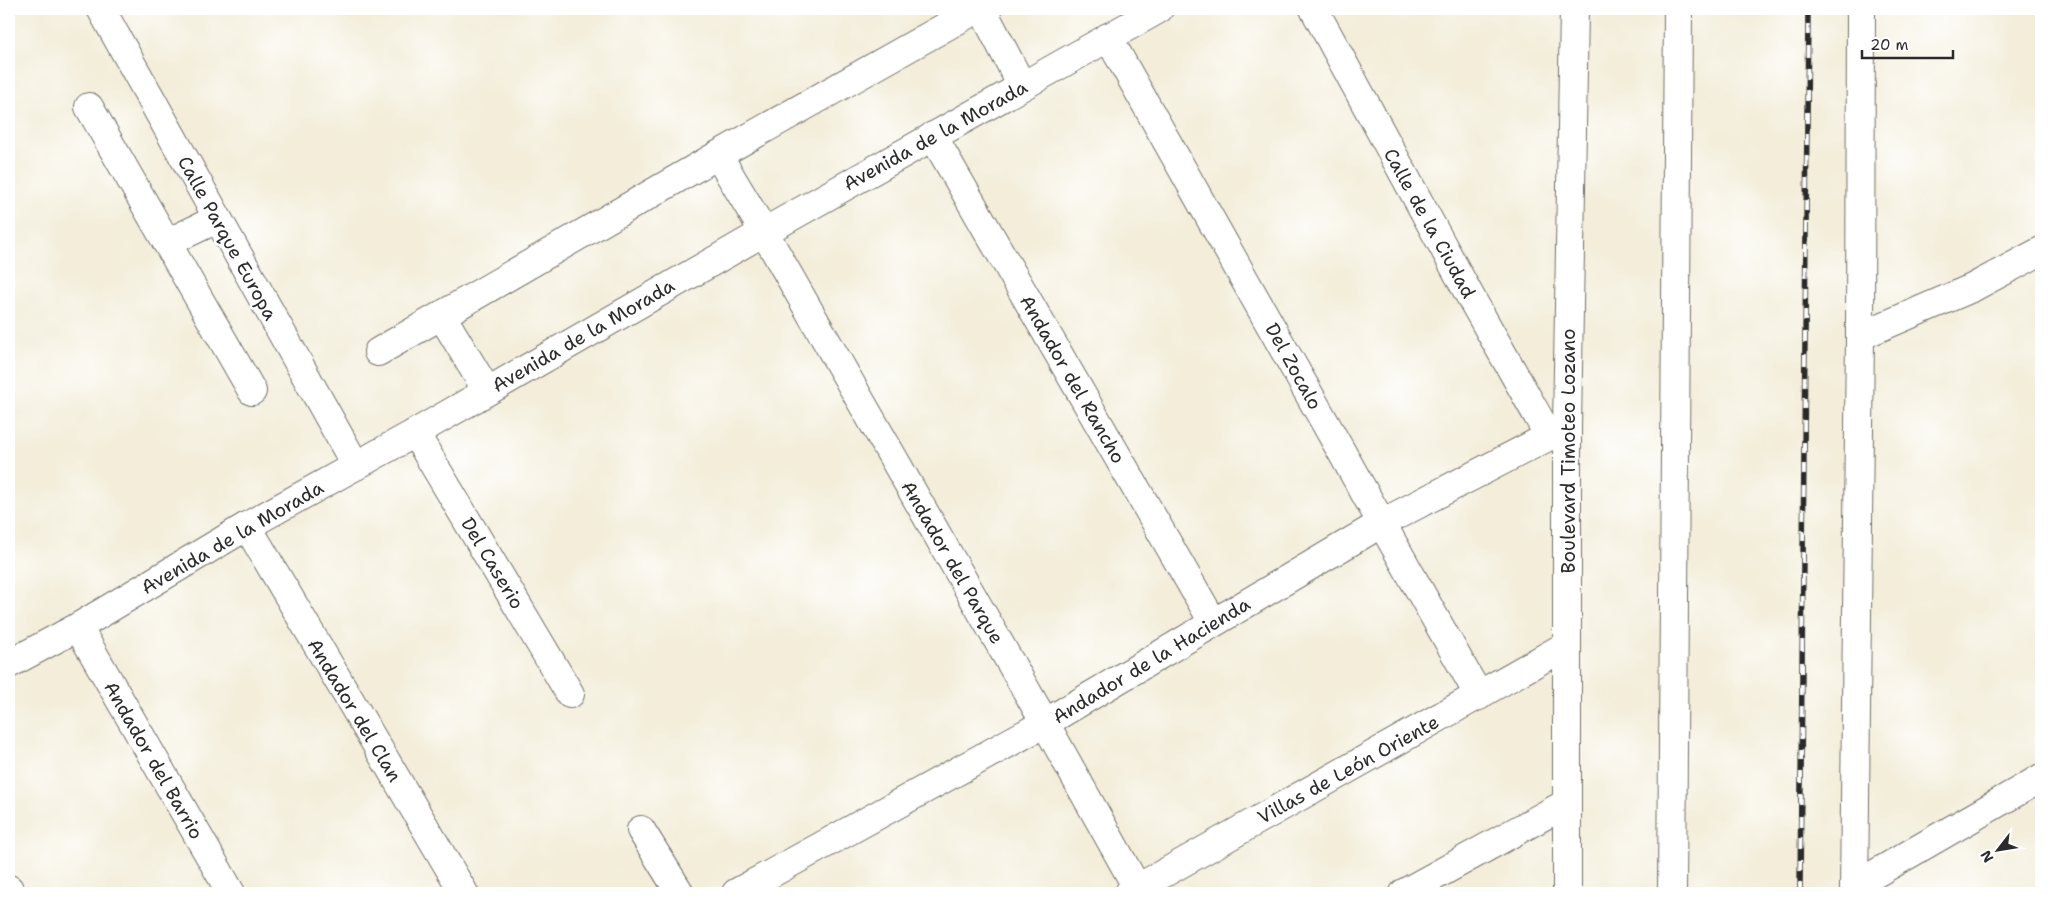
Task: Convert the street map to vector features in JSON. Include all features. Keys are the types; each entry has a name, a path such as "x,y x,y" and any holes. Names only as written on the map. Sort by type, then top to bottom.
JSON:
{"street":[{"name":"Calle Parque Europa","path":"101,9 356,466"},
{"path":"378,352 977,9"},
{"path":"982,9 1022,86"},
{"name":"Avenida de la Morada","path":"9,664 78,627 247,526 415,433 932,136 1159,9"},
{"name":"Calle de la Ciudad","path":"1314,9 1465,287 1558,432"},
{"name":"Boulevard Timoteo Lozano","path":"1567,893 1567,645 1558,432 1574,9"},
{"path":"1672,893 1678,9"},
{"path":"1854,890 1860,336 1861,9"},
{"name":"Del Zocalo","path":"1108,37 1479,696"},
{"path":"89,107 252,391"},
{"name":"Andador del Rancho","path":"932,136 1214,622"},
{"name":"Andador del Parque","path":"718,156 764,232 1045,723 1136,892"},
{"path":"167,243 217,218"},
{"path":"1860,336 1972,288 2041,251"},
{"path":"442,316 487,390"},
{"name":"Andador de la Hacienda","path":"736,893 1045,723 1382,523 1558,432"},
{"name":"Del Caserio","path":"415,433 570,694"},
{"name":"Andador del Clan","path":"247,526 464,893"},
{"name":"Andador del Barrio","path":"78,627 231,893"},
{"name":"Villas de León Oriente","path":"1136,892 1567,645"},
{"path":"1854,890 2041,778"},
{"path":"1404,893 1567,803"},
{"path":"641,830 680,893"},
{"path":"9,889 11,893"}],"railway":[{"path":"1800,893 1808,9"}]}
